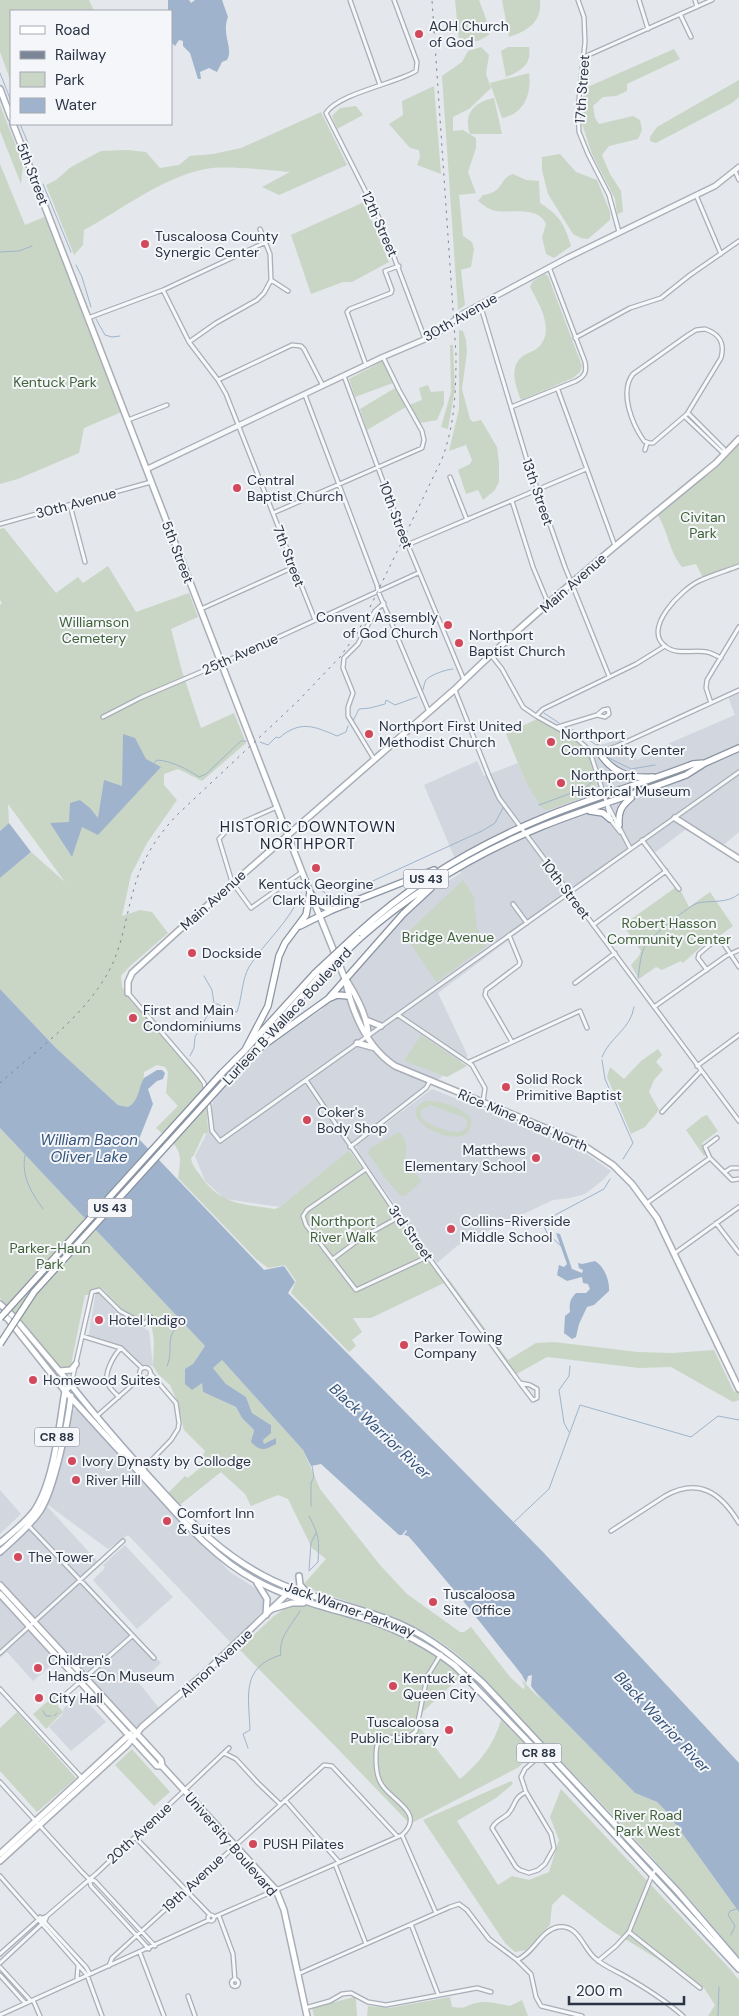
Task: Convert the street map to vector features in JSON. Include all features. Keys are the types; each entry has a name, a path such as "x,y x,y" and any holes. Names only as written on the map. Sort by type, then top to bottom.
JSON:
{"highway":[{"name":"Lurleen B Wallace Boulevard","path":"358,936 441,879 526,834 583,811 686,775 705,763 739,748"},
{"path":"600,752 611,767 621,774 633,777 660,777"},
{"name":"Lurleen B Wallace Boulevard","path":"0,1344 40,1286 228,1078 248,1052 317,975 392,904 455,861 520,828 574,806 693,764 705,763"},
{"path":"619,826 618,816 622,806 636,794"},
{"path":"583,811 600,811 610,820"},
{"path":"298,927 332,910 455,861"},
{"path":"248,1052 328,998 403,914 441,879"},
{"path":"310,893 321,905 332,910"},
{"path":"248,1052 268,1006 279,956 285,944 306,915 310,893"},
{"path":"328,998 337,995 349,996"},
{"name":"Lurleen B Wallace Boulevard","path":"0,1318 222,1073 248,1052"}],"main road":[{"path":"0,90 10,115"},
{"name":"5th Street","path":"13,125 319,917 345,979 349,996 362,1028 368,1035"},
{"name":"Main Avenue","path":"128,993 128,982 132,973 232,882 454,690 490,654 724,454 739,439"},
{"path":"675,818 739,859"},
{"name":"5th Street","path":"345,979 354,992 366,1020 368,1035"},
{"path":"366,1020 381,1026"},
{"name":"Rice Mine Road North","path":"368,1035 376,1048 394,1066 555,1131 589,1147 613,1165 647,1203 675,1253 739,1389"},
{"path":"357,1043 376,1048"},
{"name":"Jack Warner Parkway","path":"0,1304 13,1316 142,1470 207,1538 248,1567 275,1582 400,1624 445,1649 484,1683 739,1962"},
{"name":"Jack Warner Parkway","path":"0,1313 8,1319 71,1398 200,1538 218,1555 255,1580 286,1595 392,1629 413,1638 440,1654 469,1679 739,1969"},
{"path":"59,1371 70,1370 76,1364"},
{"path":"65,1391 71,1385"},
{"name":"CR 88","path":"0,1552 40,1510 49,1492 71,1398 71,1385"},
{"name":"CR 88","path":"0,1543 26,1523 45,1490 65,1391"},
{"name":"CR 88","path":"68,1412 76,1406 82,1409"},
{"path":"298,1576 300,1585 309,1595"},
{"path":"255,1580 267,1599 266,1615"},
{"name":"University Boulevard","path":"0,1585 161,1760 162,1766 276,1890 284,1910 307,2016"},
{"name":"Almon Avenue","path":"0,1854 128,1735 135,1733 206,1672 286,1595 290,1588"},
{"name":"University Boulevard","path":"0,1594 132,1740 157,1766 162,1766"},
{"path":"272,1609 292,1603 309,1603"},
{"name":"Almon Avenue","path":"0,1861 132,1740 135,1733"}],"street":[{"path":"350,0 380,85 413,73 418,67 394,0"},
{"name":"17th Street","path":"578,0 584,22 584,57 578,108 579,132 609,195 619,232"},
{"path":"640,0 648,29"},
{"path":"695,0 697,6"},
{"path":"584,57 712,0"},
{"path":"680,14 691,37"},
{"name":"12th Street","path":"380,85 342,100 326,113 373,206 425,339"},
{"path":"737,169 739,180"},
{"name":"30th Avenue","path":"147,469 425,339 442,330 460,315 480,304 549,267 715,186 737,169"},
{"path":"696,195 721,254"},
{"path":"189,342 216,323 257,300 264,293 271,280 271,260 260,229"},
{"path":"575,338 630,308 661,298 739,241"},
{"path":"88,318 163,290 266,242"},
{"path":"366,365 347,312 350,309 391,293 392,290 385,271 398,266"},
{"path":"510,407 558,390 584,377 586,372 585,362 549,267"},
{"path":"271,280 288,291"},
{"name":"7th Street","path":"163,290 189,342 218,380 240,426 315,620"},
{"name":"13th Street","path":"480,304 510,407 538,490 609,676"},
{"path":"646,450 647,443 639,432 627,400 628,380 633,374 696,330 706,329 714,332 721,339 723,348 721,358 688,413 653,443 647,443"},
{"path":"218,380 292,345 301,346 304,349 323,386"},
{"path":"273,514 418,451 424,444 422,431 383,357"},
{"name":"10th Street","path":"344,376 418,574 464,680"},
{"path":"558,390 615,547"},
{"path":"305,395 340,484 378,591 429,712"},
{"path":"128,420 168,404"},
{"path":"688,413 724,449 724,454"},
{"path":"685,417 724,454"},
{"path":"407,545 586,470"},
{"path":"450,476 467,520"},
{"name":"30th Avenue","path":"0,524 152,482"},
{"path":"512,501 548,604"},
{"path":"70,505 85,562"},
{"path":"721,658 706,652 674,651 665,646 658,638 657,630 661,619 674,601 698,581 739,566"},
{"path":"201,609 294,567"},
{"name":"25th Avenue","path":"103,717 142,696 418,574"},
{"path":"374,760 348,716 348,707 353,693 343,668 344,658 358,644 375,611 384,603"},
{"path":"711,703 706,684 739,627"},
{"path":"536,716 543,709 636,664 665,646"},
{"path":"490,654 502,669 523,707 577,739 586,747 591,755 607,804 630,848"},
{"name":"10th Street","path":"454,690 499,798 739,1121"},
{"path":"591,755 739,690"},
{"path":"558,727 597,715"},
{"path":"128,993 204,1083 212,1132 220,1141 739,772"},
{"path":"607,804 610,820 621,832"},
{"path":"277,807 229,828 219,838 219,844 232,882 251,908 302,872"},
{"path":"642,840 679,889"},
{"path":"593,925 666,871"},
{"path":"513,904 527,923"},
{"path":"509,936 520,962 517,968 486,990 485,995 512,1042"},
{"path":"707,970 698,958 699,954 712,942 721,940 739,967"},
{"path":"654,1008 707,970 739,950"},
{"path":"575,984 615,953"},
{"path":"469,1062 580,1011 587,1028"},
{"path":"398,1015 469,1062 485,1088 483,1102"},
{"path":"697,1066 739,1035"},
{"path":"662,1112 701,1071"},
{"name":"3rd Street","path":"306,1080 427,1257 520,1383"},
{"path":"350,1147 425,1089 430,1081"},
{"path":"717,1138 706,1147 710,1158 732,1180 739,1179"},
{"path":"647,1203 710,1158"},
{"path":"725,1172 739,1168"},
{"path":"366,1169 308,1210 303,1216 306,1225 356,1290 427,1257"},
{"path":"675,1253 739,1207"},
{"path":"333,1259 361,1238 399,1217"},
{"path":"716,1223 739,1253"},
{"path":"71,1385 92,1292 99,1290 120,1310 139,1322 144,1324 151,1317"},
{"path":"82,1336 121,1348 142,1368 148,1368 176,1402 178,1429 171,1440 142,1470"},
{"path":"119,1397 107,1383 107,1379 112,1358 121,1348"},
{"path":"141,1376 140,1371 142,1368"},
{"path":"141,1376 146,1378 151,1374"},
{"path":"96,1417 141,1376"},
{"path":"520,1383 534,1386 537,1389 537,1398 533,1400 520,1383"},
{"path":"611,1531 669,1494 688,1488 702,1489 714,1494 730,1509 739,1523"},
{"path":"26,1523 154,1658"},
{"path":"0,1653 123,1541"},
{"path":"64,1699 65,1695 132,1636"},
{"path":"135,1837 185,1891 212,1916 219,1916 402,1835 410,1824 409,1814 404,1806 387,1792 380,1781 377,1770 377,1744 382,1737 408,1738 416,1732 427,1677 440,1654 445,1649"},
{"path":"0,1690 86,1783"},
{"name":"20th Avenue","path":"0,1965 44,1923 47,1916 135,1837 229,1748"},
{"path":"526,1792 518,1796 509,1812 494,1823 492,1828 516,1867 529,1873 538,1870 545,1864 554,1848 552,1834 526,1792 521,1777 525,1769 546,1751"},
{"path":"224,1753 232,1755 280,1804"},
{"name":"19th Avenue","path":"109,1966 112,1958 136,1935 284,1800 327,1764 332,1766 397,1836"},
{"path":"0,1782 89,1879 91,1886 149,1949"},
{"path":"284,1800 337,1863 366,1944"},
{"path":"402,1835 436,1913"},
{"path":"598,1961 629,1932 656,1869"},
{"path":"0,1876 86,1967 102,2016"},
{"path":"89,1879 95,1881 155,1946"},
{"path":"298,1974 459,1904 467,1910 489,1939 517,1960 531,1974 536,1996 542,2006 582,2016"},
{"path":"0,1954 39,1918 47,1916"},
{"path":"0,2015 149,1949 209,1920 212,1916"},
{"path":"219,1916 233,1954 235,1980"},
{"path":"44,1923 78,1965 89,1975"},
{"path":"411,1924 438,1994"},
{"path":"517,1960 528,1954 549,1931 562,1927 575,1931 589,1953 598,1961 642,1986 683,2016"},
{"path":"629,1932 700,1988"},
{"path":"140,1952 164,2016"},
{"path":"0,1965 32,2000 40,2016"},
{"path":"77,1980 78,1965"},
{"path":"0,1975 25,2004"},
{"path":"305,2008 330,2001 342,1994 351,1993 368,2002 386,2005 478,1988 491,1992"},
{"path":"188,1996 195,2016"}],"shaded area":[{"path":"739,693 739,832 721,847 685,830 653,854 642,840 438,993 468,1056 280,1207 225,1199 205,1181 195,1156 207,1133 213,1102 241,1064 321,1010 416,901 461,873 424,785 477,761 484,776 518,763 525,780 543,809 593,794 597,773 593,747 625,738 637,760 672,742 735,715 728,697"},
{"path":"432,1089 575,1146 611,1171 585,1194 553,1200 457,1246 437,1263 356,1150 357,1145"},
{"name":"Hotel Indigo","path":"96,1290 114,1310 149,1331 153,1366 140,1365 117,1348 88,1340"},
{"path":"74,1409 80,1410 230,1572 260,1591 265,1599 265,1609 231,1643 128,1535 108,1549 48,1505"},
{"path":"0,1490 21,1514 0,1534"},
{"path":"46,1505 99,1563 84,1579 161,1663 139,1683 163,1713 128,1741 61,1657 33,1681 7,1652 0,1658 0,1548"},
{"path":"125,1545 173,1597 137,1629 93,1580 105,1568 103,1565"},
{"path":"80,1694 106,1722 71,1751 49,1727 62,1715 64,1708"}],"green space":[{"path":"0,0 89,0 94,10 10,10 10,79 0,52"},
{"path":"455,0 479,0 486,19 489,35 478,41 459,41"},
{"path":"502,0 540,0 539,14 528,28 509,37"},
{"path":"481,47 489,55 486,74 491,88 469,109 453,117 453,131 463,130 476,138 476,148 468,172 476,193 459,195 463,236 472,242 474,249 471,267 461,270 465,305 458,310 442,76 462,62 468,51"},
{"path":"508,47 529,47 529,58 521,70 506,77 501,51"},
{"path":"674,49 680,59 627,84 627,91 616,96 603,97 593,106 595,118 599,124 633,116 640,120 642,130 638,139 609,146 602,155 610,174 621,191 623,212 617,214 615,199 592,154 582,124 583,89"},
{"path":"529,73 530,81 525,102 516,112 502,118 490,83"},
{"path":"739,80 739,97 732,103 656,143 650,141 650,137 657,127"},
{"path":"434,86 441,174 417,165 420,157 419,150 410,148 389,124 403,115 402,101"},
{"path":"494,98 502,134 470,134 468,120 472,110 481,102"},
{"path":"0,105 23,164 21,184 0,131"},
{"path":"356,106 363,115 337,129 332,116 340,108"},
{"path":"321,112 347,165 279,195 262,187 290,172 247,168 214,168 189,173 143,195 84,230 83,245 74,255 46,185 56,180 71,167 101,151 127,150 146,152 160,168 179,165 190,156 213,154 241,148"},
{"path":"560,154 576,172 597,180 610,212 610,220 588,239 573,234 548,194 542,170 542,157"},
{"name":"Kentuck Park","path":"0,164 25,225 49,215 124,411 84,428 79,453 18,479 0,484"},
{"path":"513,174 526,180 539,181 540,203 557,216 566,231 571,246 554,258 546,254 542,237 546,224 542,218 529,212 492,210 478,201 483,195 495,191 508,176"},
{"path":"364,202 389,262 352,282 343,282 311,294 291,235"},
{"path":"545,274 548,276 582,366 580,372 573,378 521,400 514,371 518,361 523,356 536,349 542,343 546,329 543,314 530,287 533,281"},
{"path":"459,330 463,331 466,340 467,352 462,389 470,419 473,422 481,420 497,447 499,482 495,490 483,500 478,490 466,494 458,470 470,464 472,460 466,445 449,451 459,409"},
{"path":"450,345 453,345 455,389 448,429 441,427 451,392"},
{"path":"383,361 393,383 355,397 349,379"},
{"path":"428,385 431,392 444,391 444,404 437,420 420,423 409,405 422,400 419,388"},
{"path":"395,388 406,407 367,430 360,409"},
{"name":"Civitan Park","path":"739,444 739,564 703,578 696,564 682,567 671,548 664,527 657,514 727,457"},
{"path":"4,528 56,593 78,577 83,583 108,566 136,612 189,593 198,617 171,629 182,671 201,728 234,713 246,743 202,781 178,769 164,774 164,785 177,800 147,843 131,875 122,916 140,910 152,912 168,933 121,976 122,987 134,1004 197,1074 206,1102 208,1131 206,1134 204,1133 191,1158 194,1167 208,1185 224,1198 242,1204 275,1209 280,1207 349,1150 441,1278 448,1278 508,1360 536,1343 554,1342 638,1352 672,1353 714,1350 734,1392 739,1390 739,1400 733,1402 671,1367 639,1368 547,1357 513,1376 444,1283 371,1318 353,1318 362,1332 352,1340 356,1346 349,1352 291,1293 296,1281 285,1265 268,1268 256,1259 178,1178 180,1160 178,1149 156,1128 178,1106 166,1093 168,1072 165,1067 157,1065 144,1072 142,1087 132,1105 128,1107 118,1105 56,1048 0,989 0,878 31,852 65,882 8,804 9,823 0,831 0,605 2,603 0,600 0,529"},
{"path":"539,718 569,734 586,749 592,758 595,768 596,787 593,794 548,810 540,806 525,780 506,734"},
{"name":"Bridge Avenue","path":"463,880 474,897 477,928 486,946 436,982 405,935"},
{"name":"Robert Hasson Community Center","path":"676,887 682,893 689,907 710,892 733,926 718,937 715,934 683,963 681,961 662,970 656,967 639,979 631,965 641,951 623,925"},
{"path":"421,1035 467,1066 447,1077 404,1061"},
{"path":"658,1049 662,1055 656,1062 663,1070 654,1080 649,1092 659,1110 645,1127 631,1134 607,1077 610,1067 624,1079 641,1061"},
{"path":"426,1101 444,1103 458,1108 471,1119 469,1131 460,1136 448,1136 435,1132 424,1125 417,1117 417,1109","holes":["430,1105 463,1117 467,1121 466,1128 456,1132 424,1121 421,1117 421,1110"]},
{"path":"707,1115 718,1131 702,1143 707,1153 704,1156 686,1130"},
{"name":"Parker-Haun Park","path":"0,1128 205,1346 193,1364 202,1382 203,1392 236,1407 242,1418 254,1430 252,1435 264,1444 263,1440 271,1425 252,1413 246,1397 226,1384 213,1368 221,1359 303,1450 320,1489 380,1565 407,1594 460,1632 464,1632 471,1627 510,1677 523,1689 525,1687 520,1677 411,1540 404,1536 408,1528 528,1684 635,1793 657,1802 666,1811 739,1912 739,1957 638,1843 489,1684 465,1661 439,1641 406,1623 302,1586 326,1559 312,1548 288,1499 278,1495 251,1506 245,1494 221,1472 176,1508 165,1496 185,1476 188,1478 201,1467 199,1463 205,1451 184,1430 177,1401 170,1385 158,1374 153,1366 154,1341 152,1328 121,1308 102,1288 94,1288 88,1295 85,1295 71,1365 67,1370 62,1370 0,1298"},
{"path":"399,1132 406,1144 402,1167 411,1169 422,1181 405,1196 401,1196 385,1178 368,1153 370,1148"},
{"path":"309,1603 392,1629 438,1654 461,1676 414,1720 460,1779 485,1753 494,1738 501,1720 524,1742 531,1754 519,1767 410,1824 239,1649 274,1616 287,1607"},
{"path":"56,1694 60,1697 58,1706 63,1712 46,1729 33,1714 48,1701 50,1703 53,1699 51,1698"},
{"path":"17,1712 76,1778 37,1812 0,1771 0,1728"},
{"path":"132,1749 170,1792 154,1806 115,1765"},
{"path":"511,1781 513,1784 496,1798 457,1821 498,1885 512,1876 529,1880 549,1872 559,1840 550,1817 561,1789 739,1980 739,2016 708,2016 715,2005 704,1988 609,1929 563,1894 552,1905 550,1925 526,1950 515,1952 505,1943 423,1820"},
{"path":"354,1997 356,1999 357,2016 314,2016 312,2008"},
{"path":"450,1997 452,2007 457,2008 484,2002 510,2006 522,2000 528,2016 367,2016 368,2006 389,2008"}],"water":[{"path":"168,0 189,0 191,3 195,0 222,0 228,17 226,30 229,55 227,60 222,62 217,72 209,68 200,72 201,79 198,79 190,53 183,46 183,41 179,40 175,46 172,43 172,10 168,10"},
{"path":"123,734 135,738 146,759 161,767 98,835 82,827 72,857 50,823 69,822 70,803 80,800 98,818 104,780 122,786"},
{"path":"9,823 31,852 0,878 0,831"},
{"name":"William Bacon Oliver Lake","path":"0,989 56,1048 118,1105 128,1107 132,1104 144,1078 157,1070 162,1070 165,1073 163,1079 157,1081 148,1089 153,1104 139,1139 264,1270 284,1266 295,1282 288,1293 543,1552 739,1763 739,1912 666,1811 657,1802 635,1793 528,1684 468,1607 408,1536 399,1535 321,1464 311,1466 303,1450 222,1360 213,1368 226,1384 246,1397 252,1413 271,1425 271,1433 263,1440 264,1444 276,1438 276,1444 260,1449 251,1442 254,1430 242,1418 236,1407 203,1392 202,1383 192,1390 185,1384 185,1369 193,1364 205,1346 0,1128"},
{"path":"556,1233 560,1234 572,1269 582,1273 583,1270 579,1268 578,1263 595,1261 604,1270 608,1283 609,1291 594,1305 587,1307 579,1324 576,1337 572,1339 564,1333 565,1316 570,1312 570,1302 576,1293 586,1293 590,1289 588,1284 583,1283 582,1277 567,1281 557,1275 559,1265 564,1267 567,1264"}],"pier":[{"path":"406,1530 404,1535 408,1536 417,1546 468,1607 522,1675 526,1684 528,1676 532,1675 531,1686 540,1699 520,1678 415,1547 407,1538 397,1536 402,1535"}],"waterway":[{"path":"0,73 10,98"},
{"path":"20,125 28,143"},
{"path":"43,184 71,252"},
{"path":"0,252 19,251 32,246"},
{"path":"76,265 82,277 91,307"},
{"path":"96,319 105,335 112,337 120,336"},
{"path":"422,692 425,681 428,678 453,669"},
{"path":"353,721 359,709 385,704 386,700 395,705 417,697"},
{"path":"544,713 559,723"},
{"path":"260,742 268,745 276,737 279,738 287,732 307,726 337,736 346,732 348,726"},
{"path":"566,727 580,733 596,745 599,744"},
{"path":"154,763 157,760 168,762 184,768 199,777 206,774 241,741 246,741"},
{"path":"586,750 593,766"},
{"path":"609,758 631,769 655,765"},
{"path":"539,805 585,788 595,779 595,772"},
{"path":"319,888 330,897 340,896 482,831 495,823 503,808"},
{"path":"190,1056 194,1048 195,1037 214,1004 237,1012 249,967 284,922 301,893"},
{"path":"638,978 644,948 649,940 663,928 698,903 730,899 739,894"},
{"path":"204,976 212,990 214,1003"},
{"path":"602,1057 605,1050 629,1021 634,1007"},
{"path":"602,1060 605,1079 633,1143 623,1159"},
{"path":"25,1155 24,1170 28,1184 43,1209"},
{"path":"561,1246 547,1233 542,1222 604,1189 610,1179"},
{"path":"167,1366 171,1337 173,1332 183,1323"},
{"path":"569,1432 564,1423 559,1390 569,1376 570,1366"},
{"path":"514,1522 549,1489 580,1405 691,1437 718,1416 739,1420"},
{"path":"311,1506 311,1483 314,1477 312,1466"},
{"path":"309,1516 317,1534 319,1548 318,1562 309,1571"},
{"path":"309,1570 311,1543 316,1533"},
{"path":"248,1748 243,1734 250,1730 249,1695 253,1675 268,1660 281,1655 283,1638 300,1611"},
{"path":"43,1711 46,1716 51,1716"},
{"path":"54,1716 57,1713"},
{"path":"731,1935 735,1926 728,1915 730,1911 739,1908"},
{"path":"718,2016 719,1987"}],"railway":[{"path":"0,1083 62,1029 102,983 116,955 139,872 164,830 177,815 297,702 340,657 358,632 442,459 450,433 454,407 456,354 432,0"}],"place":[{"name":"AOH Church of God","path":"419,34"},
{"name":"Tuscaloosa County Synergic Center","path":"145,244"},
{"name":"Central Baptist Church","path":"237,488"},
{"name":"Convent Assembly of God Church","path":"448,625"},
{"name":"Northport Baptist Church","path":"459,643"},
{"name":"Northport First United Methodist Church","path":"369,734"},
{"name":"Northport Community Center","path":"551,742"},
{"name":"Northport Historical Museum","path":"561,783"},
{"name":"Kentuck Georgine Clark Building","path":"316,868"},
{"name":"Dockside","path":"192,953"},
{"name":"First and Main Condominiums","path":"133,1018"},
{"name":"Solid Rock Primitive Baptist","path":"506,1087"},
{"name":"Coker's Body Shop","path":"307,1120"},
{"name":"Matthews Elementary School","path":"536,1158"},
{"name":"Collins-Riverside Middle School","path":"451,1229"},
{"name":"Hotel Indigo","path":"99,1320"},
{"name":"Parker Towing Company","path":"404,1345"},
{"name":"Homewood Suites","path":"33,1380"},
{"name":"Ivory Dynasty by Collodge","path":"72,1461"},
{"name":"River Hill","path":"76,1480"},
{"name":"Comfort Inn & Suites","path":"167,1521"},
{"name":"The Tower","path":"18,1557"},
{"name":"Tuscaloosa Site Office","path":"433,1602"},
{"name":"Children's Hands-On Museum","path":"38,1668"},
{"name":"Kentuck at Queen City","path":"393,1686"},
{"name":"City Hall","path":"39,1698"},
{"name":"Tuscaloosa Public Library","path":"449,1730"},
{"name":"PUSH Pilates","path":"253,1844"}],"district":[{"name":"HISTORIC DOWNTOWN NORTHPORT","path":"308,836"}],"park label":[{"name":"Williamson Cemetery","path":"94,630"},
{"name":"Northport River Walk","path":"343,1230"},
{"name":"River Road Park West","path":"648,1824"}],"water label":[{"name":"Black Warrior River","path":"380,1431"},
{"name":"Black Warrior River","path":"662,1722"}]}
